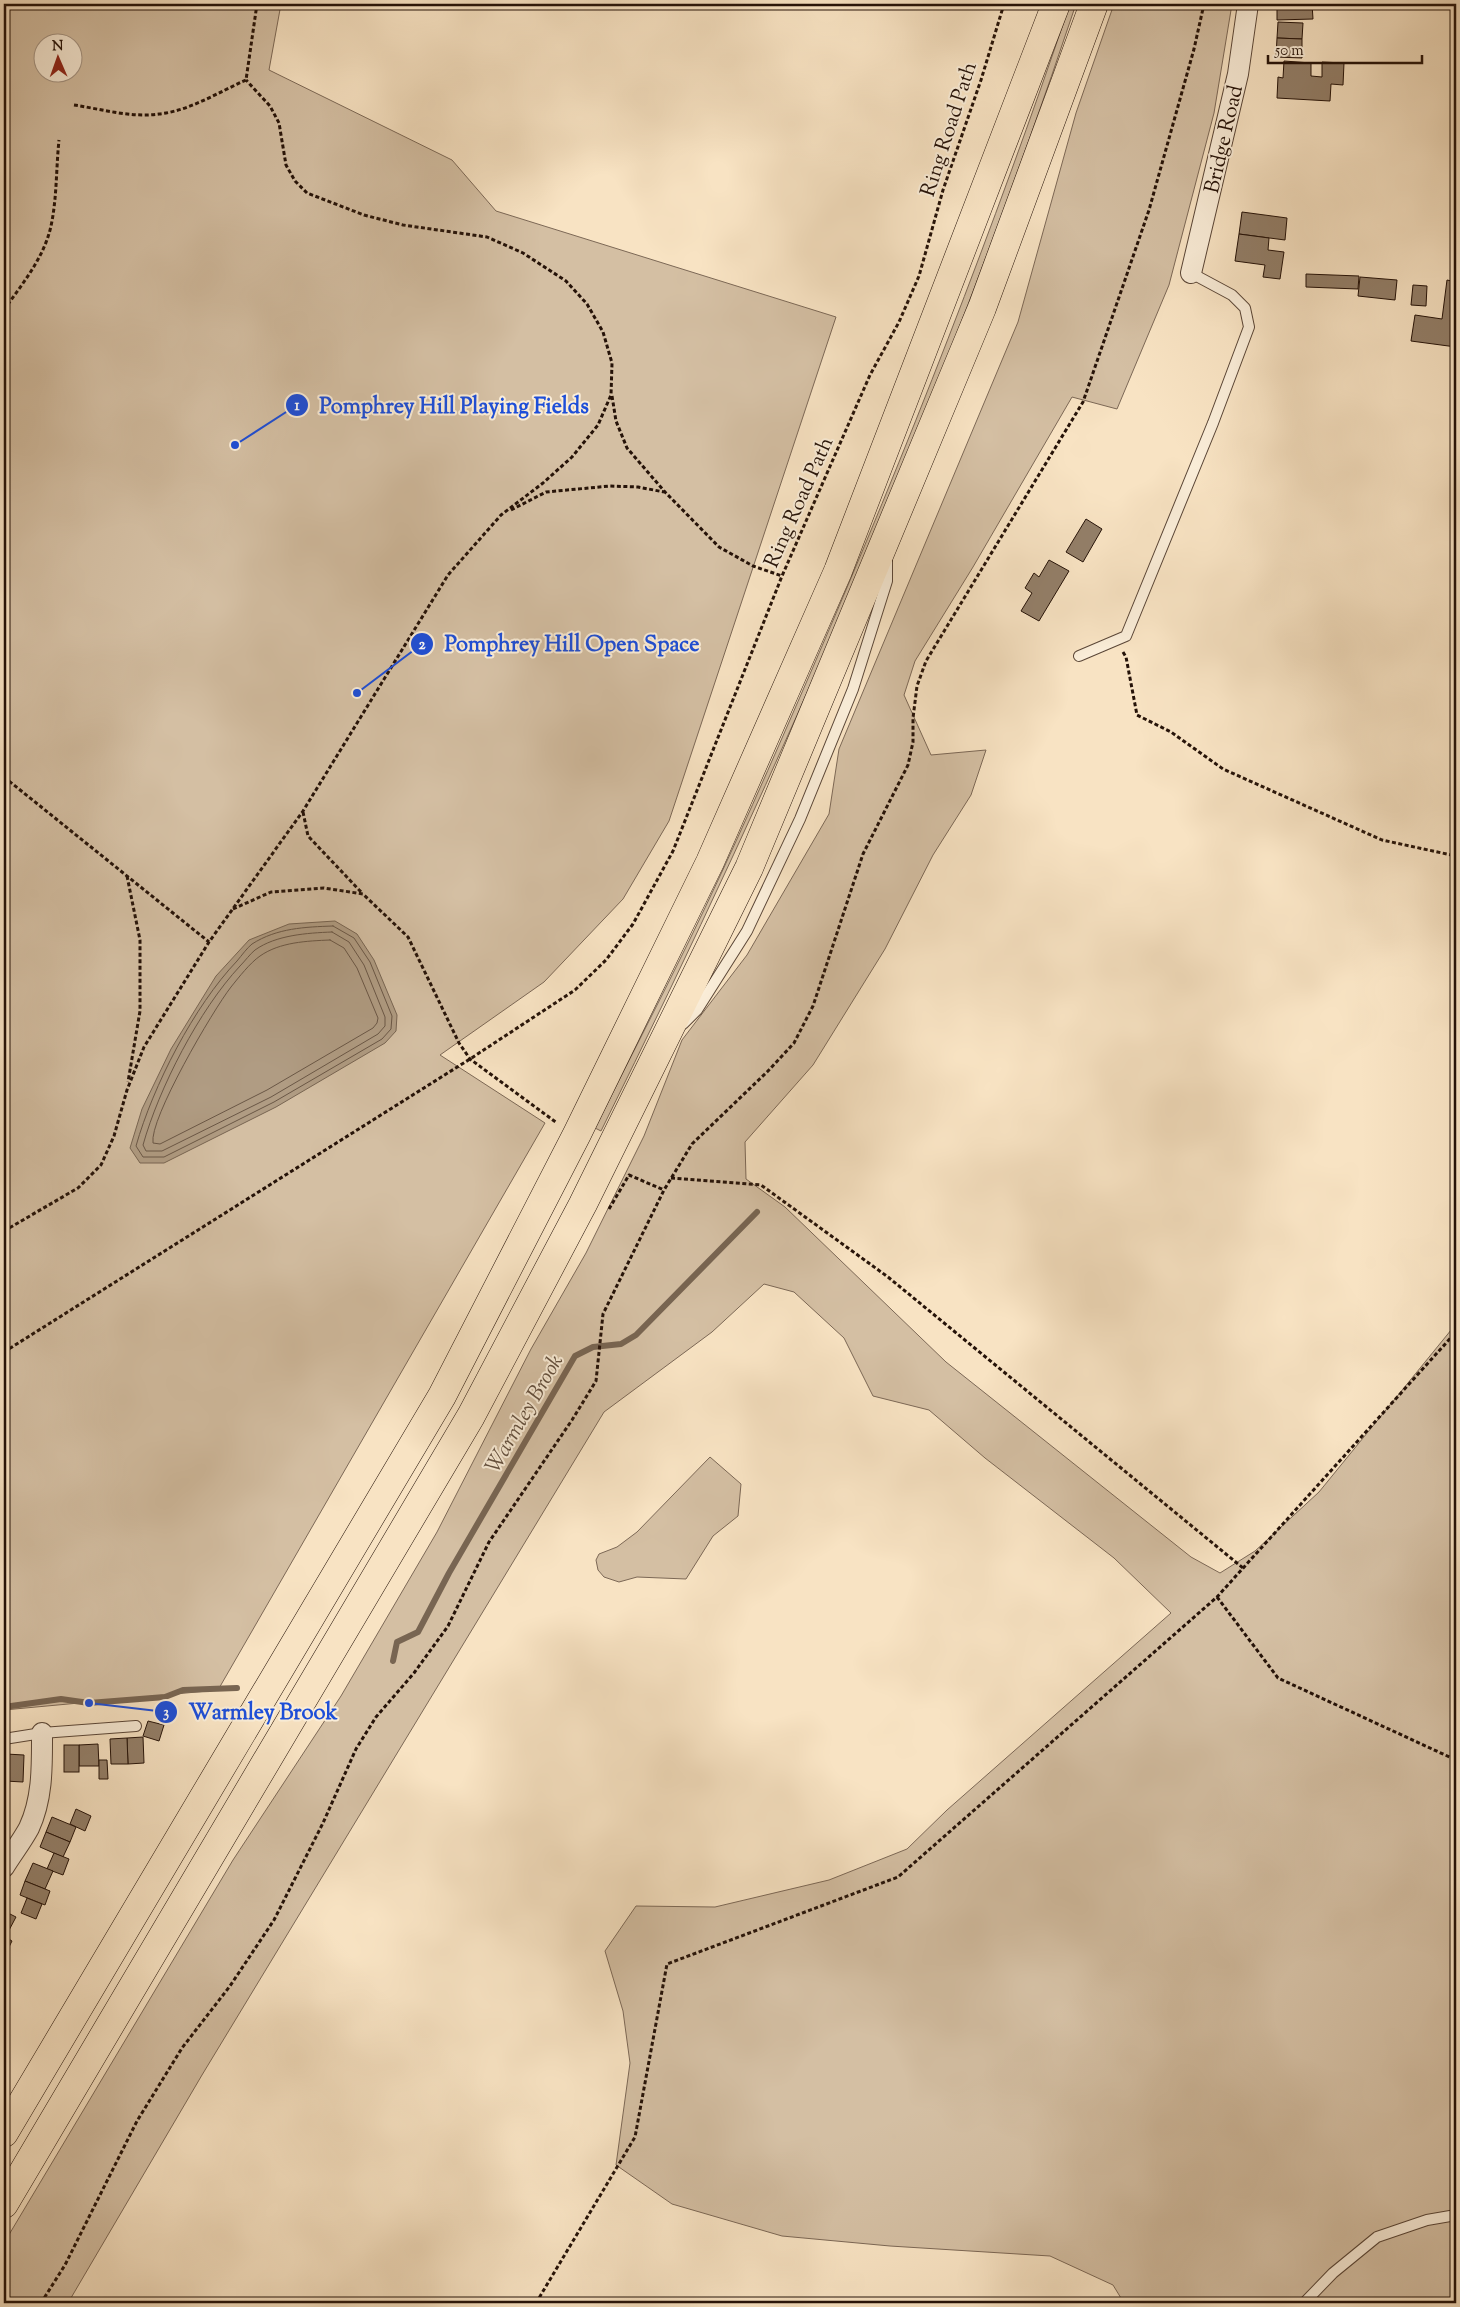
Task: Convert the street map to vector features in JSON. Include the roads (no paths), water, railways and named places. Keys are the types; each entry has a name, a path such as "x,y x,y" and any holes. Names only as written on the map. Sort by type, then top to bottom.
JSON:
{"highway":[{"path":"4,2133 442,1396 578,1134 710,862 838,571 1056,4"},
{"path":"4,2204 471,1416 583,1204 749,868 982,308 1094,4"}],"street":[{"name":"Bridge Road","path":"1191,273 1238,74 1248,4"},
{"path":"4,1867 29,1828 39,1798 42,1766 42,1733"}],"lane":[{"path":"1079,656 1126,636 1249,327 1245,308 1232,295 1191,273"},
{"path":"4,1739 42,1733 136,1726"},
{"path":"1304,2303 1333,2273 1377,2237 1427,2220 1456,2215"}],"water":[{"path":"335,921 357,934 374,960 397,1015 396,1031 385,1043 276,1107 164,1163 140,1163 130,1148 142,1109 171,1049 216,976 249,940 289,924"}],"waterway":[{"name":"Warmley Brook","path":"393,1661 397,1642 418,1632 449,1573 575,1356 593,1347 621,1344 636,1335 757,1212"},
{"name":"Warmley Brook","path":"4,1707 61,1699 89,1703 165,1697 183,1690 237,1688"}],"place":[{"name":"Pomphrey Hill Playing Fields","path":"235,445"},
{"name":"Pomphrey Hill Open Space","path":"357,693"},
{"name":"Warmley Brook","path":"89,1703"}]}
